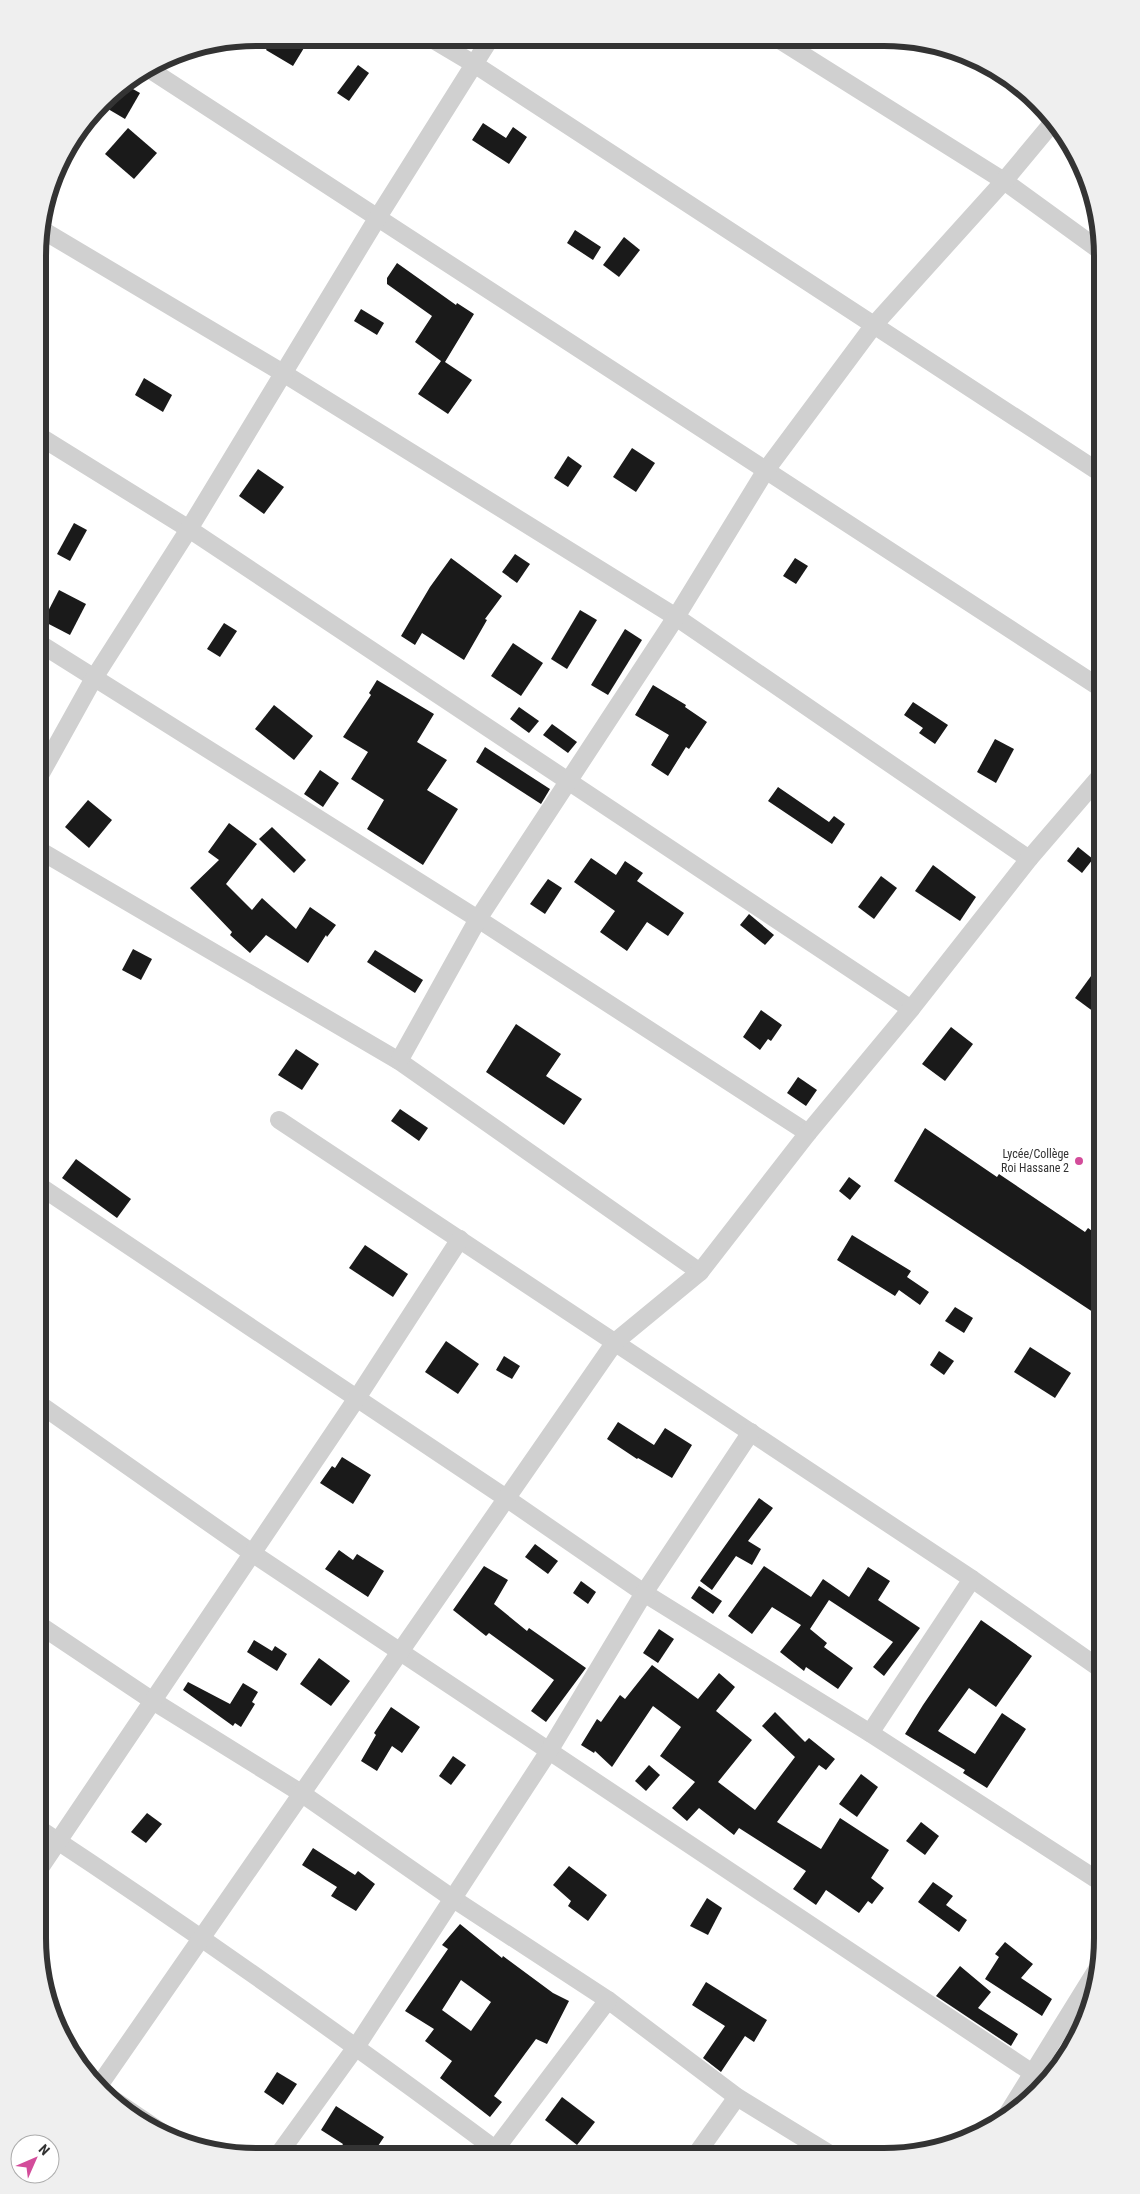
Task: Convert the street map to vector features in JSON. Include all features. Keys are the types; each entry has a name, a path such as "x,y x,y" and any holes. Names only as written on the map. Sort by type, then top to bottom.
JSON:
{"street":[{"path":"444,46 1094,469"},
{"path":"46,764 94,678 189,530 378,217 486,46"},
{"path":"789,46 1004,181 1093,246"},
{"path":"154,72 1094,684"},
{"path":"399,1061 478,919 676,617 766,470 874,325 1004,181 1049,127"},
{"path":"48,233 283,373 676,617 1029,859"},
{"path":"46,440 189,530 911,1009"},
{"path":"46,648 478,919 808,1133"},
{"path":"102,2080 615,1342 700,1272 808,1133 911,1009 1029,859 1094,783"},
{"path":"46,854 399,1061 700,1272"},
{"path":"279,1120 972,1579 1094,1664"},
{"path":"46,1190 506,1498 644,1593 870,1733 1094,1878"},
{"path":"46,1860 357,1398 460,1240"},
{"path":"46,1409 252,1553 1040,2077 1088,1986"},
{"path":"283,2148 356,2047 549,1751 644,1593 751,1432"},
{"path":"870,1733 972,1579"},
{"path":"46,1629 152,1701 301,1793 452,1898 608,2000 737,2097 820,2148"},
{"path":"46,1833 202,1939 356,2047 490,2148"},
{"path":"501,2148 608,2000"},
{"path":"701,2148 737,2097"}],"building":[{"path":"268,46 305,46 293,66 266,50"},
{"path":"358,65 369,73 349,101 337,93"},
{"path":"131,88 140,93 125,119 107,109"},
{"path":"483,123 506,138 513,127 527,137 509,164 472,140"},
{"path":"128,128 157,153 134,179 105,154"},
{"path":"575,230 601,247 593,260 567,243"},
{"path":"624,237 640,250 619,277 603,265"},
{"path":"397,263 456,305 457,303 474,314 445,362 472,380 448,414 418,394 441,361 415,342 432,316 387,284 387,278"},
{"path":"361,309 384,323 377,335 354,321"},
{"path":"144,378 172,395 163,412 135,395"},
{"path":"632,448 655,463 636,492 613,477"},
{"path":"568,456 582,466 568,487 554,478"},
{"path":"258,469 284,487 264,514 239,496"},
{"path":"74,523 87,530 70,561 57,554"},
{"path":"515,554 530,564 517,583 502,572"},
{"path":"451,558 502,596 485,619 487,620 464,660 422,633 415,645 401,636 430,587"},
{"path":"795,558 808,566 796,584 783,576"},
{"path":"59,590 86,604 70,635 46,623 46,615"},
{"path":"580,610 597,620 567,669 551,659"},
{"path":"224,623 237,631 220,657 207,649"},
{"path":"625,629 642,640 608,695 591,685"},
{"path":"513,643 543,663 521,696 491,676"},
{"path":"377,680 434,714 417,742 447,760 427,790 458,809 423,865 367,829 384,800 351,779 368,752 343,737 371,695 369,693"},
{"path":"653,685 686,705 685,707 707,722 689,749 686,747 668,776 651,765 669,735 635,715"},
{"path":"913,702 948,725 935,744 919,733 923,728 904,715"},
{"path":"274,705 313,736 294,760 255,729"},
{"path":"519,707 539,721 529,733 510,719"},
{"path":"552,724 577,742 568,753 543,735"},
{"path":"995,739 1014,749 996,783 977,772"},
{"path":"485,747 550,789 541,804 476,762"},
{"path":"320,770 339,783 323,807 304,794"},
{"path":"778,787 829,822 834,816 845,824 832,844 768,801"},
{"path":"88,800 112,820 89,848 65,827"},
{"path":"229,823 257,844 226,884 252,910 262,898 296,929 310,907 336,925 327,937 326,935 308,963 266,935 250,953 230,935 232,932 190,888 219,860 208,852"},
{"path":"272,827 306,860 294,873 259,839"},
{"path":"1078,847 1093,859 1082,873 1067,861"},
{"path":"591,858 616,875 625,861 643,873 637,881 684,913 668,936 647,922 627,951 600,932 615,911 574,882"},
{"path":"933,865 976,897 960,921 915,891"},
{"path":"881,876 897,888 874,919 858,907"},
{"path":"548,879 562,888 545,914 530,904"},
{"path":"749,914 774,935 765,945 740,925"},
{"path":"133,949 152,959 141,980 122,970"},
{"path":"375,950 423,980 415,993 367,962"},
{"path":"1094,972 1094,1012 1075,998"},
{"path":"761,1010 782,1025 771,1041 768,1039 760,1050 743,1037"},
{"path":"516,1024 561,1054 546,1076 582,1099 564,1125 486,1072"},
{"path":"951,1027 973,1044 945,1081 922,1064"},
{"path":"296,1049 319,1064 302,1090 278,1075"},
{"path":"798,1077 817,1090 806,1106 787,1093"},
{"path":"400,1109 428,1128 419,1141 391,1121"},
{"path":"925,1128 997,1177 999,1174 1085,1232 1088,1228 1094,1232 1094,1313 894,1181"},
{"path":"76,1159 131,1199 117,1218 62,1178"},
{"path":"849,1177 861,1186 850,1200 839,1191"},
{"path":"852,1235 911,1271 907,1277 929,1292 920,1305 899,1290 895,1296 837,1260"},
{"path":"365,1245 408,1274 393,1297 349,1268"},
{"path":"955,1307 973,1318 964,1333 945,1321"},
{"path":"446,1341 479,1364 458,1394 425,1372"},
{"path":"1030,1347 1071,1373 1055,1398 1014,1372"},
{"path":"939,1351 954,1361 944,1375 930,1365"},
{"path":"504,1356 520,1366 512,1379 496,1370"},
{"path":"618,1422 654,1445 665,1428 692,1445 672,1478 637,1459 607,1439"},
{"path":"342,1457 371,1475 353,1504 320,1483 332,1466 335,1468"},
{"path":"759,1498 773,1508 748,1541 761,1549 752,1565 736,1556 712,1590 700,1581"},
{"path":"535,1544 558,1561 548,1574 525,1557"},
{"path":"339,1550 353,1560 357,1554 384,1571 368,1597 325,1569"},
{"path":"484,1566 508,1580 494,1604 527,1631 529,1628 586,1668 546,1722 531,1711 554,1680 489,1633 486,1636 453,1610"},
{"path":"764,1566 811,1597 823,1579 849,1597 868,1567 890,1581 878,1600 920,1628 884,1676 873,1667 893,1642 829,1600 810,1629 827,1643 824,1647 853,1668 838,1689 806,1667 804,1671 780,1652 801,1625 772,1607 752,1634 728,1616"},
{"path":"581,1581 596,1592 588,1604 573,1593"},
{"path":"699,1586 722,1601 713,1614 691,1598"},
{"path":"981,1620 1032,1656 996,1707 969,1688 938,1731 975,1754 1002,1713 1026,1729 987,1788 963,1773 965,1770 905,1734"},
{"path":"659,1629 674,1639 658,1663 643,1653"},
{"path":"254,1640 272,1651 275,1646 287,1654 277,1671 247,1652"},
{"path":"319,1658 350,1681 331,1706 300,1684"},
{"path":"652,1665 698,1699 719,1673 735,1687 716,1711 752,1740 718,1782 755,1810 795,1757 762,1726 775,1712 805,1742 809,1738 835,1759 826,1770 819,1765 777,1822 821,1849 840,1818 889,1850 871,1878 884,1888 872,1904 868,1901 859,1913 826,1890 816,1905 793,1889 806,1871 739,1828 734,1835 699,1808 687,1821 672,1808 695,1782 660,1756 681,1727 653,1706 612,1767 595,1751 594,1753 581,1745 597,1719 601,1722 620,1695 625,1699"},
{"path":"188,1682 230,1704 243,1683 258,1692 252,1702 255,1704 241,1727 235,1723 233,1726 183,1690"},
{"path":"391,1707 420,1727 402,1753 392,1746 377,1771 361,1761 376,1735 374,1733"},
{"path":"453,1756 466,1765 451,1785 439,1776"},
{"path":"649,1765 660,1775 646,1791 635,1781"},
{"path":"861,1774 878,1787 857,1817 839,1804"},
{"path":"147,1813 162,1824 146,1843 131,1832"},
{"path":"921,1822 939,1836 925,1855 906,1841"},
{"path":"313,1848 355,1875 358,1871 375,1884 356,1911 331,1896 337,1887 302,1865"},
{"path":"569,1866 607,1895 588,1921 568,1906 571,1901 553,1885"},
{"path":"933,1882 953,1896 946,1905 967,1920 959,1932 918,1902"},
{"path":"707,1898 722,1908 708,1935 690,1926"},
{"path":"460,1924 502,1958 503,1956 553,1993 569,2001 547,2044 536,2039 494,2096 502,2102 490,2117 440,2078 452,2061 425,2041 434,2029 405,2011 448,1949 442,1945","holes":["461,1980 491,2002 471,2031 442,2010"]},
{"path":"1005,1942 1033,1964 1021,1978 1052,1999 1042,2016 985,1979 999,1957 995,1954"},
{"path":"960,1966 991,1992 978,2008 1018,2034 1011,2046 936,1996"},
{"path":"706,1982 767,2020 754,2042 745,2036 721,2072 703,2058 725,2026 692,2005"},
{"path":"277,2072 297,2084 283,2105 264,2092"},
{"path":"562,2097 595,2122 577,2145 545,2120"},
{"path":"336,2106 384,2137 377,2148 340,2148 343,2144 321,2130"}],"place":[{"name":"Lycée/Collège Roi Hassane 2","path":"1079,1161"}]}
